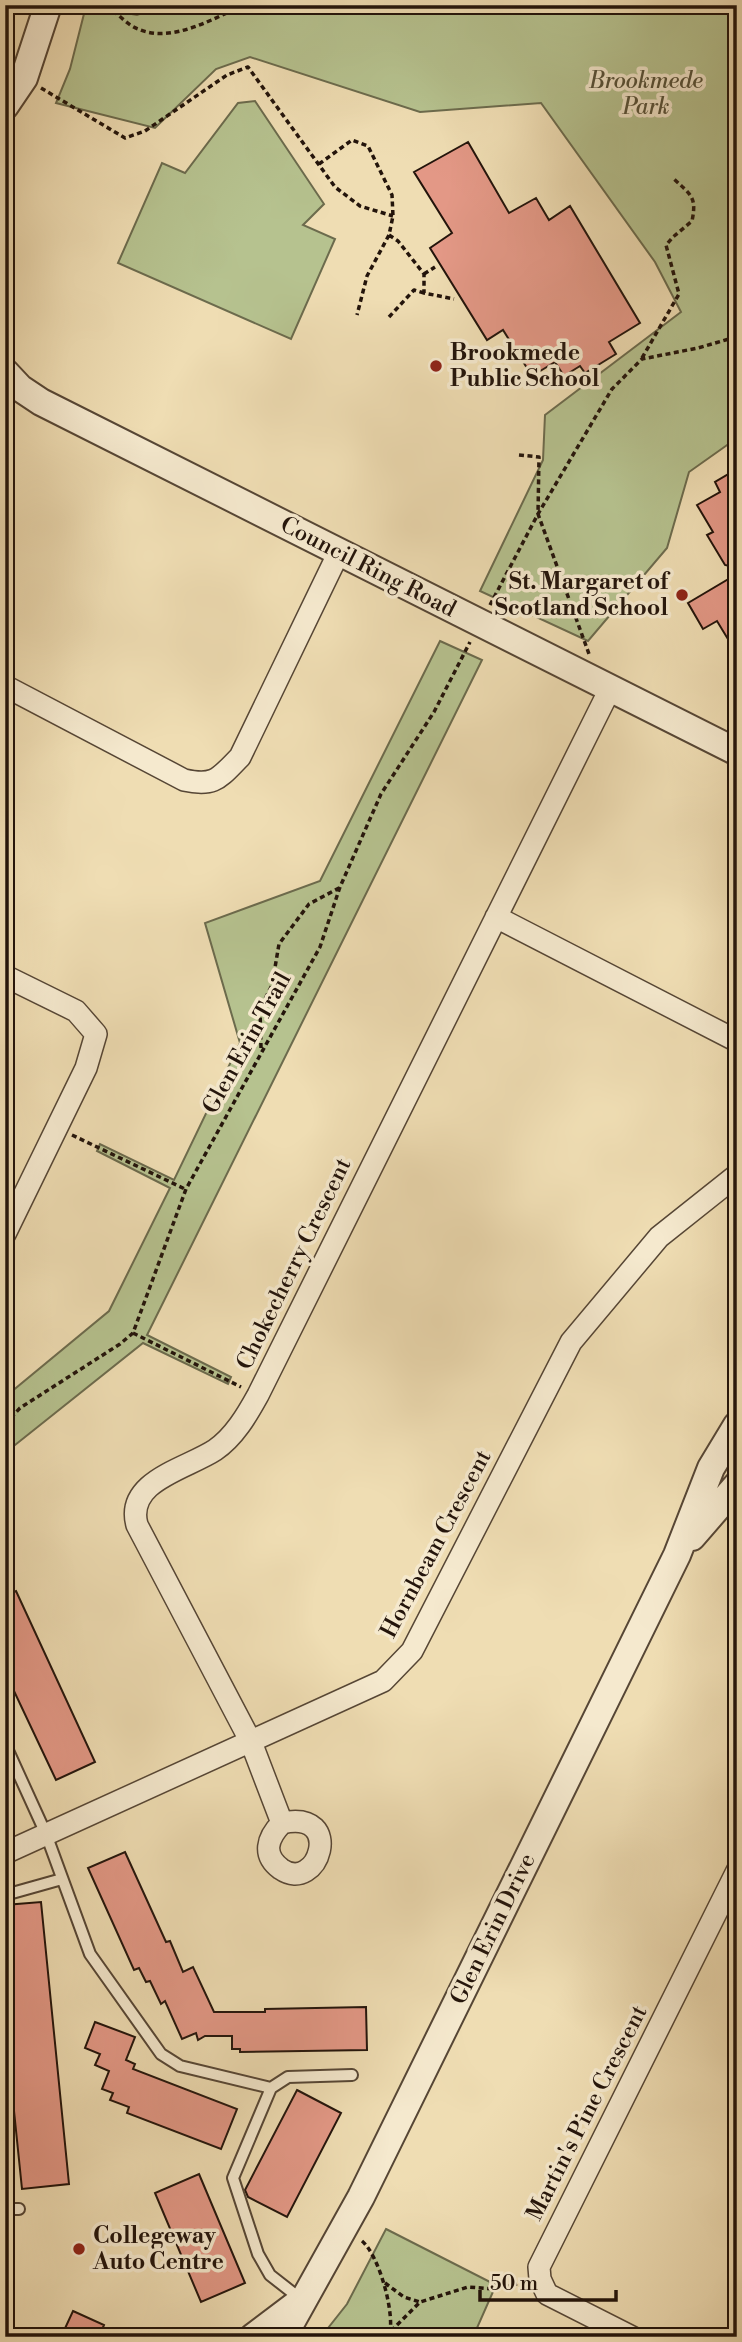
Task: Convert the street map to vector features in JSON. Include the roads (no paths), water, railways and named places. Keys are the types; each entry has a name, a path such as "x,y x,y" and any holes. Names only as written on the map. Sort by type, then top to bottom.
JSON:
{"street":[{"path":"5,106 24,78 48,5"},
{"name":"Council Ring Road","path":"5,372 20,388 41,402 737,752"},
{"path":"5,686 184,780 203,784 221,776 240,757 339,552"},
{"name":"Chokecherry Crescent","path":"282,1823 251,1742 137,1525 134,1512 142,1492 216,1450 242,1422 258,1395 610,689"},
{"path":"496,917 737,1041"},
{"path":"5,976 76,1011 96,1034 86,1068 5,1234"},
{"name":"Hornbeam Crescent","path":"5,1853 383,1681 412,1651 571,1342 659,1237 737,1175"},
{"name":"Glen Erin Drive","path":"284,2337 302,2300 344,2230 677,1555 712,1468 737,1425"},
{"name":"Glen Erin Drive","path":"677,1555 737,1485"},
{"name":"Martin's Pine Crescent","path":"632,2337 547,2294 540,2279 539,2267 737,1871"},
{"name":"Glen Erin Drive","path":"253,2337 302,2300"}],"lane":[{"path":"5,1744 46,1835 90,1954 161,2054 180,2066 271,2088"},
{"path":"5,1895 62,1879"},
{"path":"302,2300 270,2275 258,2254 233,2178 271,2088 288,2077 352,2075"},
{"path":"5,2205 10,2209 19,2209"}],"place":[{"name":"Brookmede Public School","path":"436,366"},
{"name":"St. Margaret of Scotland School","path":"682,595"},
{"name":"Collegeway Auto Centre","path":"79,2249"}],"park label":[{"name":"Brookmede Park","path":"646,94"}]}
